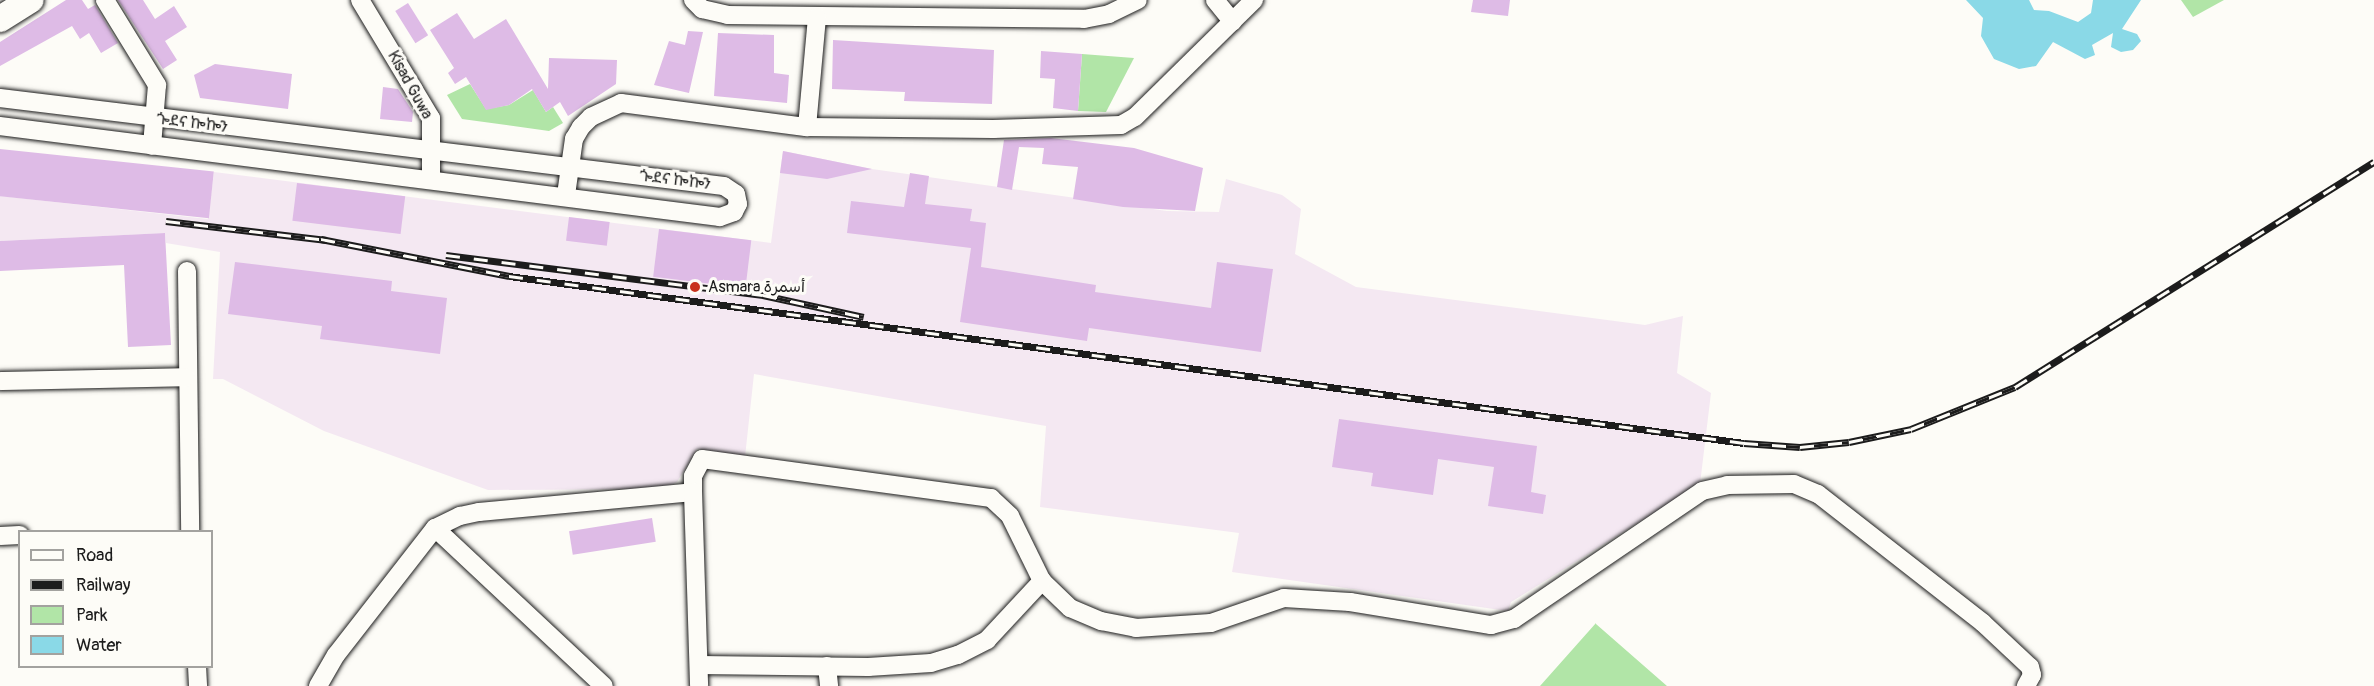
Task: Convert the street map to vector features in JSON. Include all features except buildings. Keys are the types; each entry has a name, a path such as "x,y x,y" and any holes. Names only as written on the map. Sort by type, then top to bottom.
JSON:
{"highway":[{"path":"0,19 30,0"}],"street":[{"path":"105,0 157,85 152,146"},
{"name":"Kisad Guwa","path":"360,0 427,110 433,128 431,178"},
{"path":"693,0 702,9 727,15 817,18 1084,19 1109,14 1137,0"},
{"path":"1215,0 1233,22"},
{"path":"566,195 569,168 581,127 591,117 621,103 807,127 1005,129 1121,125 1135,117 1254,0"},
{"path":"807,127 817,18"},
{"name":"ጐደና ኰኰን","path":"0,98 729,187 736,194 738,204 734,212 720,217 566,195 0,126"},
{"path":"188,271 186,377 189,530"},
{"path":"0,381 186,377"},
{"path":"699,686 693,476 702,459 990,498 1010,516 1042,580 1070,608 1101,621 1136,628 1211,623 1284,598 1350,602 1491,625 1514,619 1702,491 1727,485 1794,484 1818,494 1983,623 2030,667 2032,675 2026,686"},
{"path":"318,686 336,655 435,528 460,516 479,512 693,492"},
{"path":"435,528 604,686"},
{"path":"0,536 18,536"},
{"path":"699,664 827,666 931,663 958,655 987,640 1042,580"},
{"path":"827,666 829,686"},
{"path":"197,668 198,686"}],"shaded area":[{"path":"783,151 872,169 1167,211 1219,212 1226,179 1282,195 1301,209 1295,254 1356,287 1645,325 1683,316 1677,373 1711,393 1700,484 1511,602 1508,611 1232,572 1239,533 1040,507 1046,426 754,374 745,457 697,449 677,482 662,489 488,490 324,431 223,379 213,379 220,252 166,243 165,233 0,241 0,196 208,219 214,172 771,243"}],"green space":[{"path":"2181,0 2224,0 2193,17"},
{"path":"1082,54 1134,58 1106,112 1078,111"},
{"path":"470,84 486,109 509,105 533,90 546,112 553,107 563,123 549,131 462,119 447,95"},
{"path":"1596,624 1667,686 1540,686"}],"water":[{"path":"1966,0 2029,0 2034,10 2049,11 2078,22 2091,13 2093,0 2141,0 2122,29 2137,34 2141,41 2133,50 2121,52 2111,47 2113,33 2092,45 2095,55 2085,59 2053,42 2036,66 2019,69 1994,59 1981,36 1983,18"}],"railway":[{"path":"321,239 509,276 1744,443 1800,447 1849,442 1911,429 2015,387 2374,162"},
{"path":"166,221 327,240"},
{"path":"446,255 763,295 864,317"}],"place":[{"name":"Asmara أسمرة","path":"695,287"}]}
